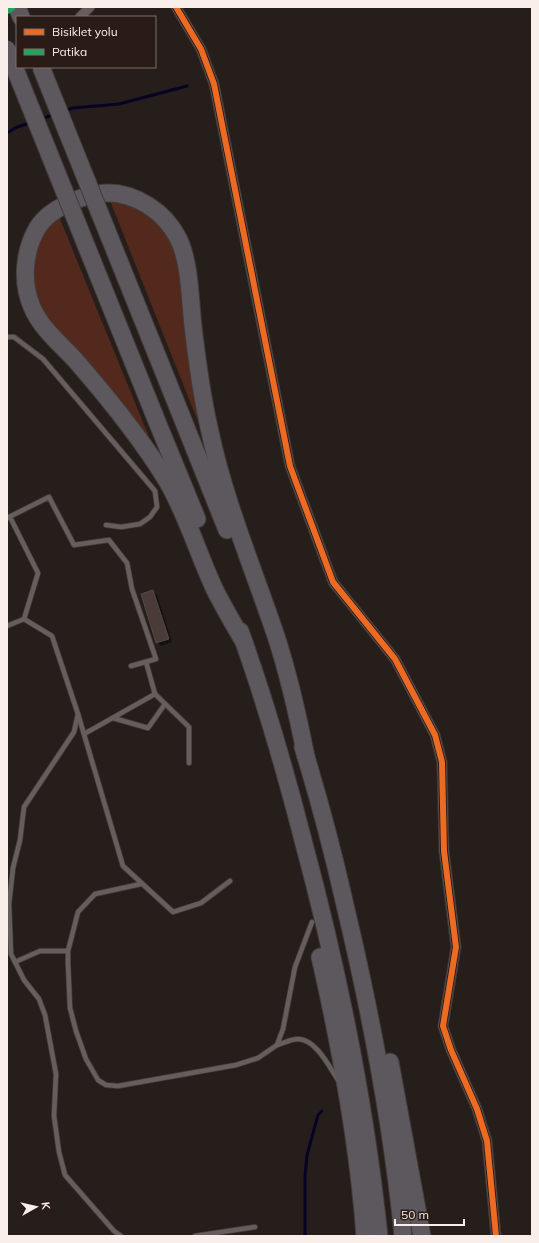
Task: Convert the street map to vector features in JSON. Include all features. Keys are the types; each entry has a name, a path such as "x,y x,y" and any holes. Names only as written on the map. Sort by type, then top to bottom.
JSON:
{"highway":[{"path":"7,49 200,527 244,642 266,710 294,805 314,881 337,981 358,1091 379,1236"},
{"path":"42,68 255,604 306,757 332,850 361,971 393,1152 403,1236"},
{"path":"244,642 215,590 193,536 168,484 144,445 122,415 44,326 32,307 28,293 25,270 27,253 32,238 46,217 81,198 101,194 116,194 134,198 145,204 165,219 173,230 182,249 188,278 196,357 212,441 226,495 277,639 296,705 306,757"},
{"path":"266,710 333,1020 349,1107 360,1182 365,1236"},
{"path":"352,932 367,972 382,1025 402,1122 422,1236"}],"street":[{"path":"81,16 90,7"},
{"path":"176,7 201,49 214,84 290,466 333,582 395,659 435,734 442,762 444,851 456,947 443,1026 451,1050 477,1109 487,1141 496,1236"},
{"path":"7,74 16,68"}],"lane":[{"path":"7,337 14,337 43,359 155,491 157,507 150,517 140,524 121,527 106,525"},
{"path":"24,619 38,574 9,518 49,497 74,545 109,540 127,563 132,589 156,659 131,666"},
{"path":"7,626 24,619"},
{"path":"24,619 52,636 78,714 123,866 173,912 201,903 230,881"},
{"path":"146,662 155,694 189,727 190,763"},
{"path":"84,734 155,694"},
{"path":"113,718 148,728 165,704"},
{"path":"78,714 74,732 24,807 20,840 13,868 9,904 11,954 24,980 39,999 45,1015 56,1074 54,1116 58,1152 65,1175 114,1231 121,1236"},
{"path":"141,884 95,894 78,912 68,951 70,1008 86,1059 98,1080 106,1085 118,1086 236,1064 258,1058 277,1046 297,1039 313,1045 326,1060 339,1081 349,1107"},
{"path":"277,1046 283,1029 295,967 312,922"},
{"path":"15,962 40,951 68,951"},
{"path":"195,1236 254,1227"}],"shaded area":[{"path":"109,198 139,207 164,226 175,247 181,273 201,417 197,419"},
{"path":"58,214 149,437 145,439 44,319 30,283 39,238"}],"building":[{"path":"153,590 169,639 156,643 141,594"}],"waterway":[{"path":"64,111 73,108 119,104 187,86"},
{"path":"41,119 55,114"},
{"path":"7,133 17,127 30,123"},
{"path":"305,1236 305,1177 307,1155 318,1115 322,1111"}],"marked path":[{"path":"7,12 14,7"}],"cycle path":[{"path":"176,7 201,49 214,84 290,466 333,582 395,659 435,735 442,762 444,851 456,947 443,1026 451,1050 477,1109 487,1141 496,1236"}]}
